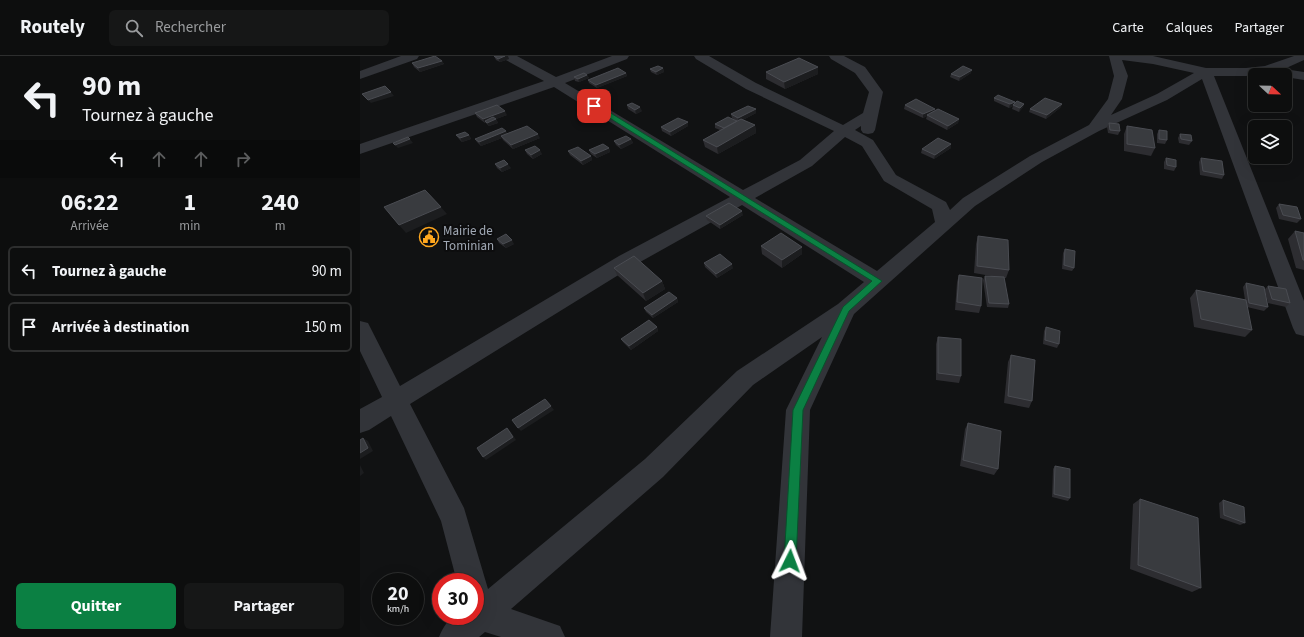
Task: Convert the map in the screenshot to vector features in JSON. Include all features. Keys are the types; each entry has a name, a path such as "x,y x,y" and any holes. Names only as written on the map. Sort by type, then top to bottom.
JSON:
{"street":[{"path":"360,75 406,60 413,56"},
{"path":"508,56 555,82 878,281"},
{"path":"360,149 555,82 623,56"},
{"path":"700,56 751,86 868,143 890,178 940,206 944,222"},
{"path":"835,56 860,70 876,92 870,115 868,143"},
{"path":"1094,128 1115,99 1121,76 1115,56"},
{"path":"1119,56 1153,60 1206,72 1248,72"},
{"path":"1272,68 1292,62 1303,56"},
{"path":"484,600 654,468 745,378 846,309 944,222 969,202 1030,163 1094,128 1162,97 1206,72"},
{"path":"1206,72 1304,328"},
{"path":"1292,74 1304,76"},
{"path":"360,422 626,261 806,163 843,131 870,115"},
{"path":"786,637 798,410 846,309"},
{"path":"360,329 454,518 469,573"},
{"path":"484,608 549,637"},
{"path":"455,637 464,625"}],"building":[{"path":"435,56 442,61 418,68 412,63"},
{"path":"494,56 505,56 498,59"},
{"path":"799,58 818,67 784,82 766,72"},
{"path":"658,66 663,68 656,72 650,69"},
{"path":"963,66 972,70 960,77 951,74"},
{"path":"618,68 626,73 596,85 588,80"},
{"path":"584,73 587,75 578,79 574,77"},
{"path":"385,86 391,92 368,100 362,94"},
{"path":"602,90 609,93 602,96 595,93"},
{"path":"998,95 1015,102 1010,104 994,98"},
{"path":"1045,98 1062,104 1047,115 1030,109"},
{"path":"916,99 935,109 923,114 905,105"},
{"path":"1017,101 1024,104 1020,108 1013,105"},
{"path":"632,103 640,107 635,110 627,105"},
{"path":"497,105 505,111 483,119 475,113"},
{"path":"748,106 756,109 738,118 731,114"},
{"path":"938,109 959,119 948,126 927,115"},
{"path":"493,117 496,119 487,123 485,121"},
{"path":"728,117 737,121 724,128 715,124"},
{"path":"678,118 688,122 670,132 661,127"},
{"path":"741,119 755,125 717,147 703,140"},
{"path":"1109,123 1119,124 1120,131 1110,130"},
{"path":"527,126 538,134 511,145 501,136"},
{"path":"1127,126 1152,130 1155,148 1127,144"},
{"path":"502,128 506,131 479,142 475,139"},
{"path":"1159,130 1167,131 1167,140 1159,139"},
{"path":"465,132 469,135 460,138 456,135"},
{"path":"1180,134 1191,135 1192,141 1181,139"},
{"path":"626,136 631,139 619,145 614,141"},
{"path":"408,137 410,139 395,145 393,143"},
{"path":"938,138 951,144 935,155 922,149"},
{"path":"603,144 609,148 595,154 589,150"},
{"path":"535,146 540,150 531,155 525,150"},
{"path":"578,147 591,156 581,161 568,151"},
{"path":"1166,158 1176,160 1176,167 1167,165"},
{"path":"1201,158 1222,161 1224,175 1203,171"},
{"path":"504,160 508,164 500,168 495,164"},
{"path":"425,190 441,207 399,225 384,207"},
{"path":"729,203 742,211 720,225 706,216"},
{"path":"1279,204 1297,207 1301,219 1283,215"},
{"path":"1295,231 1304,233 1304,260 1303,260"},
{"path":"781,233 802,247 782,260 761,246"},
{"path":"506,234 512,240 503,244 497,239"},
{"path":"978,236 1008,240 1009,270 977,266"},
{"path":"1065,249 1075,251 1074,268 1064,265"},
{"path":"720,254 732,264 716,274 704,263"},
{"path":"634,256 662,281 643,293 614,268"},
{"path":"959,275 982,278 981,306 957,302"},
{"path":"985,276 1004,277 1009,304 989,303"},
{"path":"1246,283 1264,287 1268,307 1249,303"},
{"path":"1268,286 1286,289 1290,303 1272,299"},
{"path":"1196,290 1246,300 1252,330 1201,319"},
{"path":"669,292 677,298 652,315 644,308"},
{"path":"649,320 657,327 629,346 621,339"},
{"path":"1046,327 1060,331 1059,344 1045,340"},
{"path":"938,337 961,339 961,376 938,373"},
{"path":"1011,355 1035,360 1032,401 1008,396"},
{"path":"545,399 551,406 518,428 512,420"},
{"path":"968,423 1001,431 998,469 963,460"},
{"path":"507,428 513,437 483,457 477,448"},
{"path":"363,438 368,448 360,453 360,440"},
{"path":"1055,466 1070,469 1070,498 1054,494"},
{"path":"1140,499 1198,518 1201,588 1138,565"},
{"path":"1223,500 1244,507 1245,523 1224,515"}],"place":[{"name":"Mairie de Tominian","path":"429,237"}],"route":[{"path":"594,106 878,281 846,309 798,410 790,561"}]}
